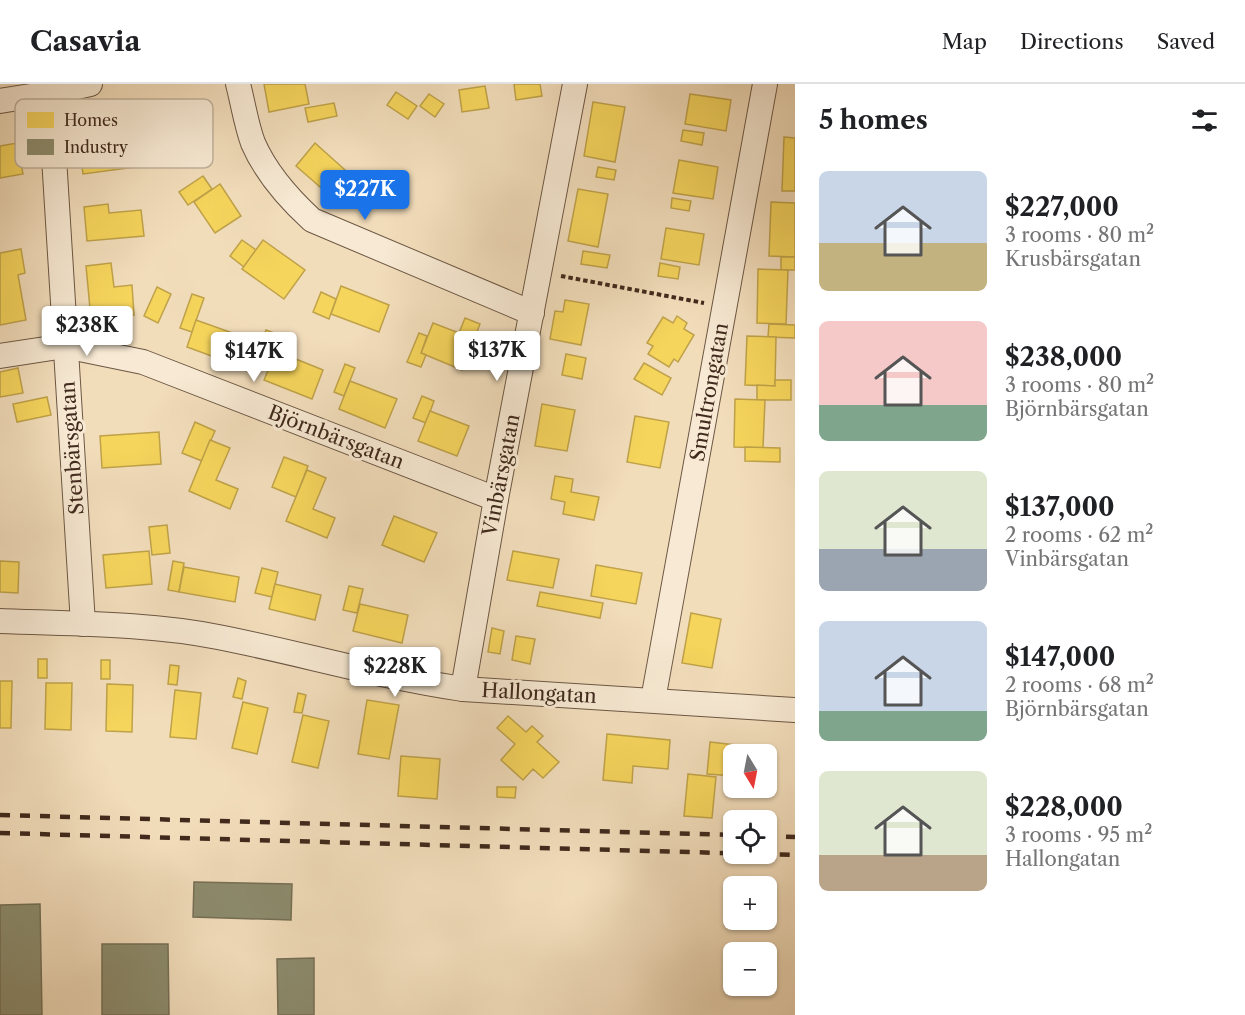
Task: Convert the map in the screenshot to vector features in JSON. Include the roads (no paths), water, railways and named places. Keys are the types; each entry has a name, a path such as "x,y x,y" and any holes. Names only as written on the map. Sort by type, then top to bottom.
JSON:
{"street":[{"path":"0,101 90,84"},
{"path":"238,84 253,142 271,174 289,199 312,220 532,313"},
{"name":"Vinbärsgatan","path":"463,689 496,500 575,84"},
{"name":"Smultrongatan","path":"653,700 765,84"},
{"name":"Stenbärsgatan","path":"50,93 50,99"},
{"name":"Stenbärsgatan","path":"54,168 83,624"},
{"name":"Björnbärsgatan","path":"0,356 65,346 143,362 496,500"},
{"name":"Hallongatan","path":"0,621 180,631 463,689 795,710"}],"railway":[{"path":"0,815 723,835"},
{"path":"0,833 795,855"},
{"path":"777,836 795,837"}]}
